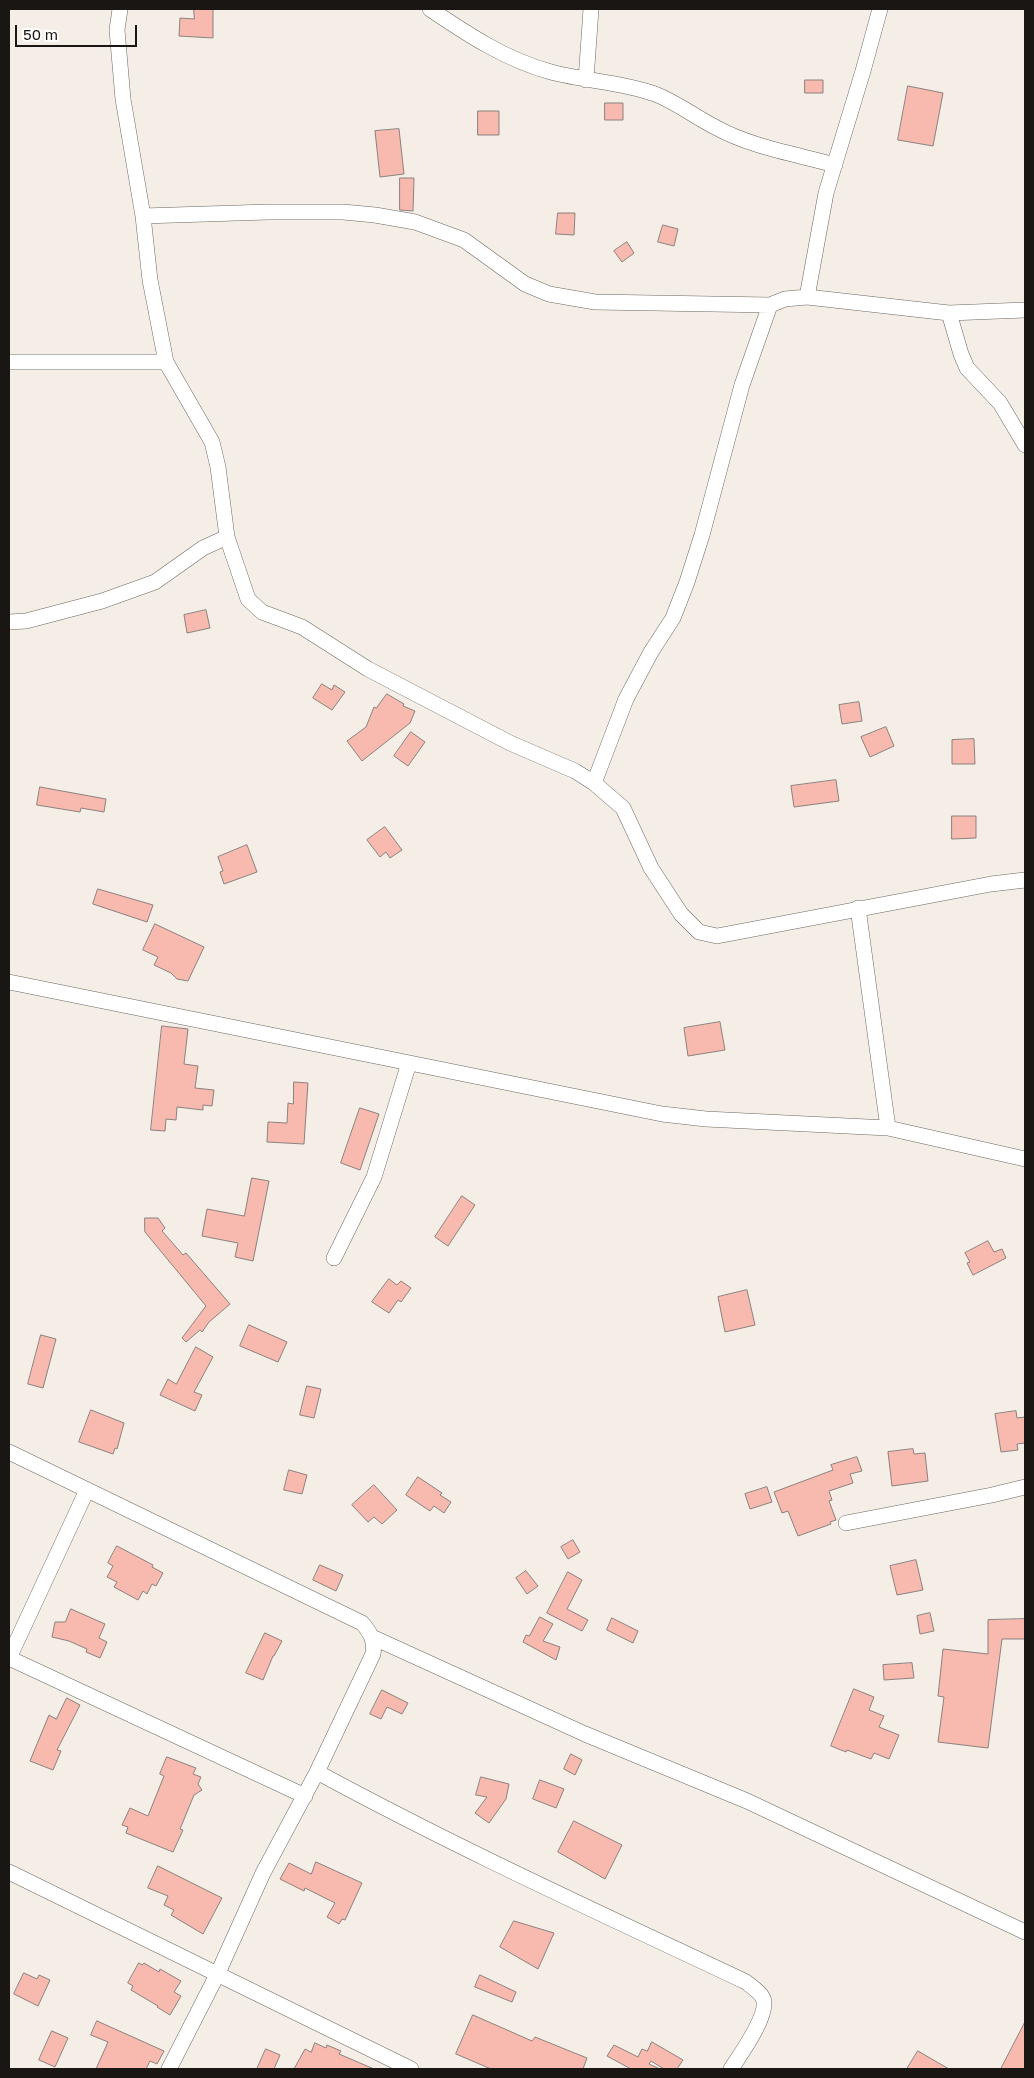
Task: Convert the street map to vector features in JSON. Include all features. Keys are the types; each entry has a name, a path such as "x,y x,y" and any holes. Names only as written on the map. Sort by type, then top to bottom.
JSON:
{"street":[{"path":"120,9 116,30 123,99 143,216 150,280 166,362 212,442 218,466 227,537 248,599 262,612 302,627 368,669 510,743 568,767 594,783 623,808 651,868 681,914 699,932 717,936 858,908 991,884 1025,880"},
{"path":"430,9 478,41 549,72 636,88 658,95 715,128 746,140 835,165"},
{"path":"586,80 591,9"},
{"path":"807,297 826,193 880,9"},
{"path":"143,216 343,212 415,222 464,240 525,284 549,294 596,302 770,305 785,299 807,297 948,313 1025,310"},
{"path":"594,783 626,699 651,652 673,618 687,582 702,535 742,385 770,305"},
{"path":"948,313 961,354 968,368 1000,403 1025,445"},
{"path":"9,362 166,362"},
{"path":"9,622 26,621 102,602 154,582 203,548 227,537"},
{"path":"858,908 888,1128"},
{"path":"9,982 662,1114 706,1119 783,1121 888,1128 1025,1159"},
{"path":"334,1258 374,1177 409,1063"},
{"path":"9,1452 362,1623 372,1637 373,1654 318,1772 264,1873 218,1973 169,2069"},
{"path":"846,1523 1025,1487"},
{"path":"87,1490 9,1658 305,1796"},
{"path":"372,1637 585,1734 747,1801 1025,1932"},
{"path":"318,1772 392,1813 483,1858 746,1982 763,1999 764,2007 759,2022 731,2069"},
{"path":"9,1872 411,2069"}],"building":[{"path":"194,9 213,9 213,38 179,36 180,18 194,19"},
{"path":"805,80 823,80 823,93 805,93"},
{"path":"908,86 943,93 933,146 898,140"},
{"path":"605,103 623,103 623,120 605,120"},
{"path":"478,111 499,111 499,135 478,135"},
{"path":"399,129 404,174 380,177 375,131"},
{"path":"400,178 414,178 413,211 400,210"},
{"path":"558,213 575,213 574,235 556,234"},
{"path":"663,225 678,229 674,246 658,242"},
{"path":"627,242 634,253 622,262 614,251"},
{"path":"206,610 210,628 187,633 184,615"},
{"path":"322,684 332,690 334,685 345,692 332,710 313,698"},
{"path":"387,694 404,704 403,706 415,711 410,723 362,761 347,741 366,727 374,707 376,708"},
{"path":"859,702 862,721 842,724 839,705"},
{"path":"886,727 894,746 870,757 861,737"},
{"path":"411,732 425,742 408,766 394,756"},
{"path":"974,739 975,764 952,764 952,740"},
{"path":"836,780 839,801 794,807 791,786"},
{"path":"40,787 106,799 104,812 81,808 80,812 37,805"},
{"path":"952,816 976,816 976,838 952,839"},
{"path":"385,827 402,850 390,858 386,852 380,857 367,840"},
{"path":"247,845 257,872 224,884 220,872 223,871 218,857"},
{"path":"98,889 153,905 147,922 93,904"},
{"path":"155,924 204,947 188,981 177,979 171,973 154,965 158,957 143,950"},
{"path":"720,1022 725,1050 688,1056 684,1028"},
{"path":"162,1026 188,1029 184,1064 198,1066 195,1088 214,1090 212,1106 203,1105 203,1110 177,1107 176,1120 166,1119 165,1131 151,1130"},
{"path":"294,1082 308,1083 304,1144 267,1142 268,1122 287,1123 288,1103 293,1104"},
{"path":"360,1108 379,1114 360,1170 341,1163"},
{"path":"252,1178 269,1181 253,1261 235,1257 238,1243 202,1236 207,1209 244,1216"},
{"path":"462,1196 475,1205 448,1246 435,1237"},
{"path":"145,1218 158,1218 165,1228 162,1231 183,1255 186,1253 230,1304 209,1322 202,1332 200,1330 186,1342 182,1338 206,1306 145,1232"},
{"path":"988,1241 994,1252 1002,1249 1006,1258 973,1275 967,1263 970,1262 965,1253"},
{"path":"389,1279 397,1285 401,1281 411,1288 401,1302 398,1300 389,1313 372,1302"},
{"path":"747,1290 755,1325 725,1332 718,1297"},
{"path":"249,1325 287,1342 278,1362 240,1346"},
{"path":"41,1335 56,1339 43,1388 28,1384"},
{"path":"196,1347 213,1357 194,1392 202,1395 195,1411 160,1395 168,1379 176,1384"},
{"path":"307,1386 321,1389 314,1418 300,1415"},
{"path":"91,1410 124,1423 117,1449 115,1448 113,1454 79,1442"},
{"path":"1016,1411 1017,1418 1025,1417 1025,1443 1017,1444 1018,1450 1001,1452 995,1414"},
{"path":"913,1449 914,1454 925,1453 928,1481 892,1486 888,1452"},
{"path":"857,1457 862,1471 850,1474 853,1483 829,1491 832,1500 829,1501 836,1520 830,1522 831,1524 798,1536 788,1511 782,1513 774,1492 833,1470 831,1465"},
{"path":"289,1470 307,1475 302,1494 284,1490"},
{"path":"418,1477 442,1493 440,1495 451,1502 444,1513 434,1506 430,1511 406,1495"},
{"path":"374,1485 397,1510 382,1524 374,1517 368,1522 352,1505"},
{"path":"767,1487 772,1502 750,1509 745,1494"},
{"path":"573,1540 580,1552 568,1559 561,1547"},
{"path":"117,1546 153,1565 152,1567 163,1573 156,1586 152,1584 147,1594 143,1591 138,1600 114,1587 117,1582 107,1577 113,1566 108,1563"},
{"path":"916,1560 923,1590 897,1595 890,1566"},
{"path":"320,1565 343,1575 336,1591 313,1580"},
{"path":"526,1571 538,1586 527,1594 516,1578"},
{"path":"568,1572 582,1580 567,1609 588,1620 582,1631 547,1613"},
{"path":"71,1609 105,1624 99,1638 107,1642 100,1658 86,1652 87,1649 69,1641 52,1637 55,1622 65,1622"},
{"path":"930,1613 934,1631 920,1634 917,1616"},
{"path":"540,1617 553,1624 543,1641 560,1647 556,1660 523,1642 526,1635 529,1636"},
{"path":"612,1618 638,1631 633,1643 607,1630"},
{"path":"1025,1619 1025,1639 1002,1639 988,1748 938,1742 944,1697 938,1696 943,1649 988,1654 988,1620"},
{"path":"265,1633 282,1641 273,1656 263,1680 246,1673"},
{"path":"912,1663 914,1678 884,1680 883,1665"},
{"path":"854,1689 874,1697 869,1710 884,1716 879,1727 899,1735 889,1759 874,1753 871,1759 831,1746"},
{"path":"382,1690 408,1703 402,1714 387,1707 381,1719 370,1714"},
{"path":"67,1698 80,1705 57,1750 61,1751 53,1770 30,1761 49,1715 56,1719"},
{"path":"571,1754 582,1760 575,1775 564,1769"},
{"path":"167,1757 196,1768 193,1774 201,1777 198,1784 202,1790 194,1795 180,1829 183,1830 173,1852 126,1833 128,1827 122,1825 130,1808 148,1816 164,1776 160,1774"},
{"path":"481,1777 509,1784 506,1799 489,1823 475,1813 487,1797 476,1795"},
{"path":"540,1780 564,1789 556,1808 533,1799"},
{"path":"574,1821 622,1845 605,1879 558,1852"},
{"path":"316,1862 362,1883 345,1920 342,1919 339,1924 327,1917 335,1903 305,1888 304,1891 280,1879 289,1863 311,1874"},
{"path":"158,1866 222,1898 203,1934 171,1915 174,1910 164,1905 168,1896 148,1888"},
{"path":"514,1921 554,1933 538,1969 500,1947"},
{"path":"139,1963 142,1965 144,1963 159,1972 160,1969 181,1981 174,1992 181,1996 170,2015 131,1990 133,1986 128,1983"},
{"path":"24,1973 37,1979 39,1975 50,1980 38,2006 14,1994"},
{"path":"480,1975 516,1992 512,2002 475,1987"},
{"path":"473,2015 532,2041 535,2037 587,2058 583,2069 491,2069 456,2054"},
{"path":"97,2021 164,2051 157,2064 150,2061 146,2069 96,2069 108,2042 91,2035"},
{"path":"1025,2022 1025,2069 1001,2069"},
{"path":"52,2031 68,2038 55,2067 39,2060"},
{"path":"652,2042 683,2060 677,2069 664,2069 651,2061 649,2064 660,2069 631,2069 607,2056 614,2045 638,2057 642,2049 647,2051"},
{"path":"315,2043 326,2048 327,2045 341,2051 339,2054 374,2069 294,2069 305,2049 311,2052"},
{"path":"266,2049 280,2055 274,2069 257,2069"},
{"path":"918,2051 949,2069 907,2069"}]}
